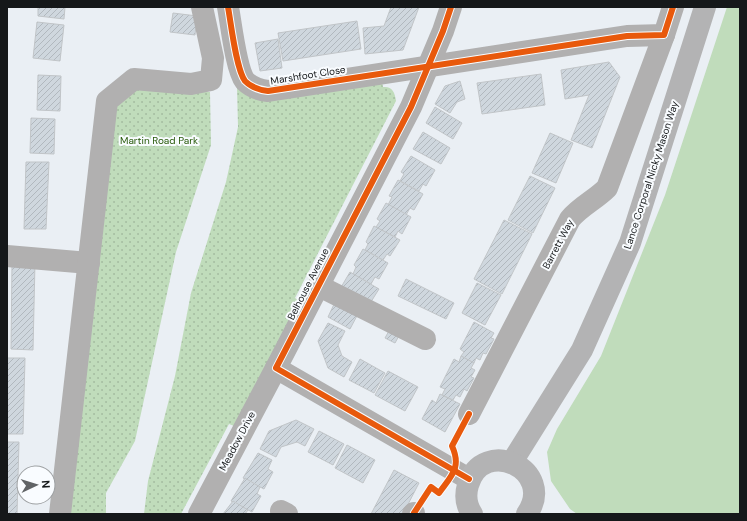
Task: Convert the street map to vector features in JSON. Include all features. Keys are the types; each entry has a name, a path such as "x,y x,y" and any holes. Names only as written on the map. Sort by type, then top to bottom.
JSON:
{"main road":[{"name":"Lance Corporal Nicky Mason Way","path":"512,462 582,350 630,243 705,7"},
{"path":"472,514 466,500 466,489 469,479 475,471 483,465 492,461 502,460 512,462 522,468 529,476 534,487 532,512"}],"street":[{"path":"60,514 107,101 134,79 191,84 211,80 213,58 202,7"},
{"name":"Marshfoot Close","path":"228,7 240,69 245,80 252,87 268,91 627,36 664,35"},
{"name":"Belhouse Avenue","path":"276,368 411,107 452,7"},
{"name":"Barrett Way","path":"469,414 570,219 578,209 598,197 607,188 673,7"},
{"path":"7,256 89,263"},
{"path":"319,286 425,339"},
{"path":"276,368 469,479"},
{"name":"Meadow Drive","path":"199,514 276,368"}],"green space":[{"path":"727,7 740,7 740,514 577,514 570,509 551,481 547,452 557,429 601,356 665,195"},
{"path":"382,81 383,87 392,90 396,101 295,298 300,301 234,426 229,424 181,514 144,514 148,481 175,376 191,293 226,182 238,127 237,86"},
{"name":"Martin Road Park","path":"138,86 210,92 211,145 176,252 135,441 106,493 106,514 65,514 112,104"}],"building":[{"path":"38,7 65,7 64,19 38,16"},
{"path":"391,7 419,7 403,50 365,54 363,28 384,26"},
{"path":"173,13 197,16 195,35 170,32"},
{"path":"357,21 361,49 283,61 278,33"},
{"path":"37,22 64,25 60,61 33,58"},
{"path":"278,39 282,68 260,71 255,43"},
{"path":"609,62 620,77 592,148 571,140 589,95 565,99 561,70"},
{"path":"541,74 545,105 482,114 477,83"},
{"path":"38,75 61,76 60,111 37,110"},
{"path":"460,81 465,99 457,102 450,113 435,104 445,86"},
{"path":"435,107 462,123 453,139 426,123"},
{"path":"31,118 55,119 54,154 30,153"},
{"path":"423,132 450,148 441,164 413,149"},
{"path":"550,133 573,143 556,183 532,173"},
{"path":"411,156 435,170 426,186 423,184 419,191 400,181 404,174 401,172"},
{"path":"26,162 49,162 46,229 24,229"},
{"path":"530,176 555,188 533,233 508,220"},
{"path":"398,180 423,194 414,210 410,208 406,215 388,205 392,197 389,196"},
{"path":"386,203 411,217 402,234 398,231 395,237 376,227 380,221 377,219"},
{"path":"504,220 532,234 502,294 474,279"},
{"path":"374,226 400,240 390,256 387,254 383,260 365,250 368,244 366,242"},
{"path":"363,249 388,263 379,279 375,277 371,284 353,274 356,267 354,265"},
{"path":"12,262 35,262 33,350 11,349"},
{"path":"350,272 379,289 369,305 340,289"},
{"path":"406,279 454,303 446,319 398,296"},
{"path":"477,283 501,295 485,325 462,313"},
{"path":"336,300 359,312 350,329 328,317"},
{"path":"474,322 494,333 491,338 494,339 486,354 483,353 480,360 476,358 474,363 461,356 464,352 460,349"},
{"path":"328,323 345,331 338,345 342,356 352,362 344,377 328,368 318,341"},
{"path":"390,329 400,334 395,343 385,338"},
{"path":"461,356 474,363 471,368 475,370 471,377 474,378 467,391 464,389 460,397 456,395 453,400 442,395 445,389 440,387 454,359 459,362"},
{"path":"7,358 25,358 23,434 7,434"},
{"path":"360,359 385,373 374,393 349,380"},
{"path":"388,371 418,387 405,411 375,395"},
{"path":"440,394 460,404 445,432 422,419 432,400 436,403"},
{"path":"296,420 314,429 305,446 297,442 281,447 276,457 260,449 269,431"},
{"path":"319,431 344,444 333,465 308,452"},
{"path":"7,442 19,442 18,465 16,465 17,514 7,514"},
{"path":"347,445 375,460 363,483 335,468"},
{"path":"258,453 272,460 268,469 273,472 264,489 243,478"},
{"path":"394,470 419,483 403,514 371,514"},
{"path":"245,478 260,487 257,494 261,496 252,512 231,501"},
{"path":"233,501 248,510 245,514 223,514"}],"cycle path":[{"path":"228,7 236,57 242,75 245,81 250,85 258,89 268,91 627,36 664,35 673,7"},
{"path":"451,7 443,31 411,107 276,368 469,479"},
{"path":"414,513 431,487 439,493 454,471 456,460 452,446 469,414"}]}
